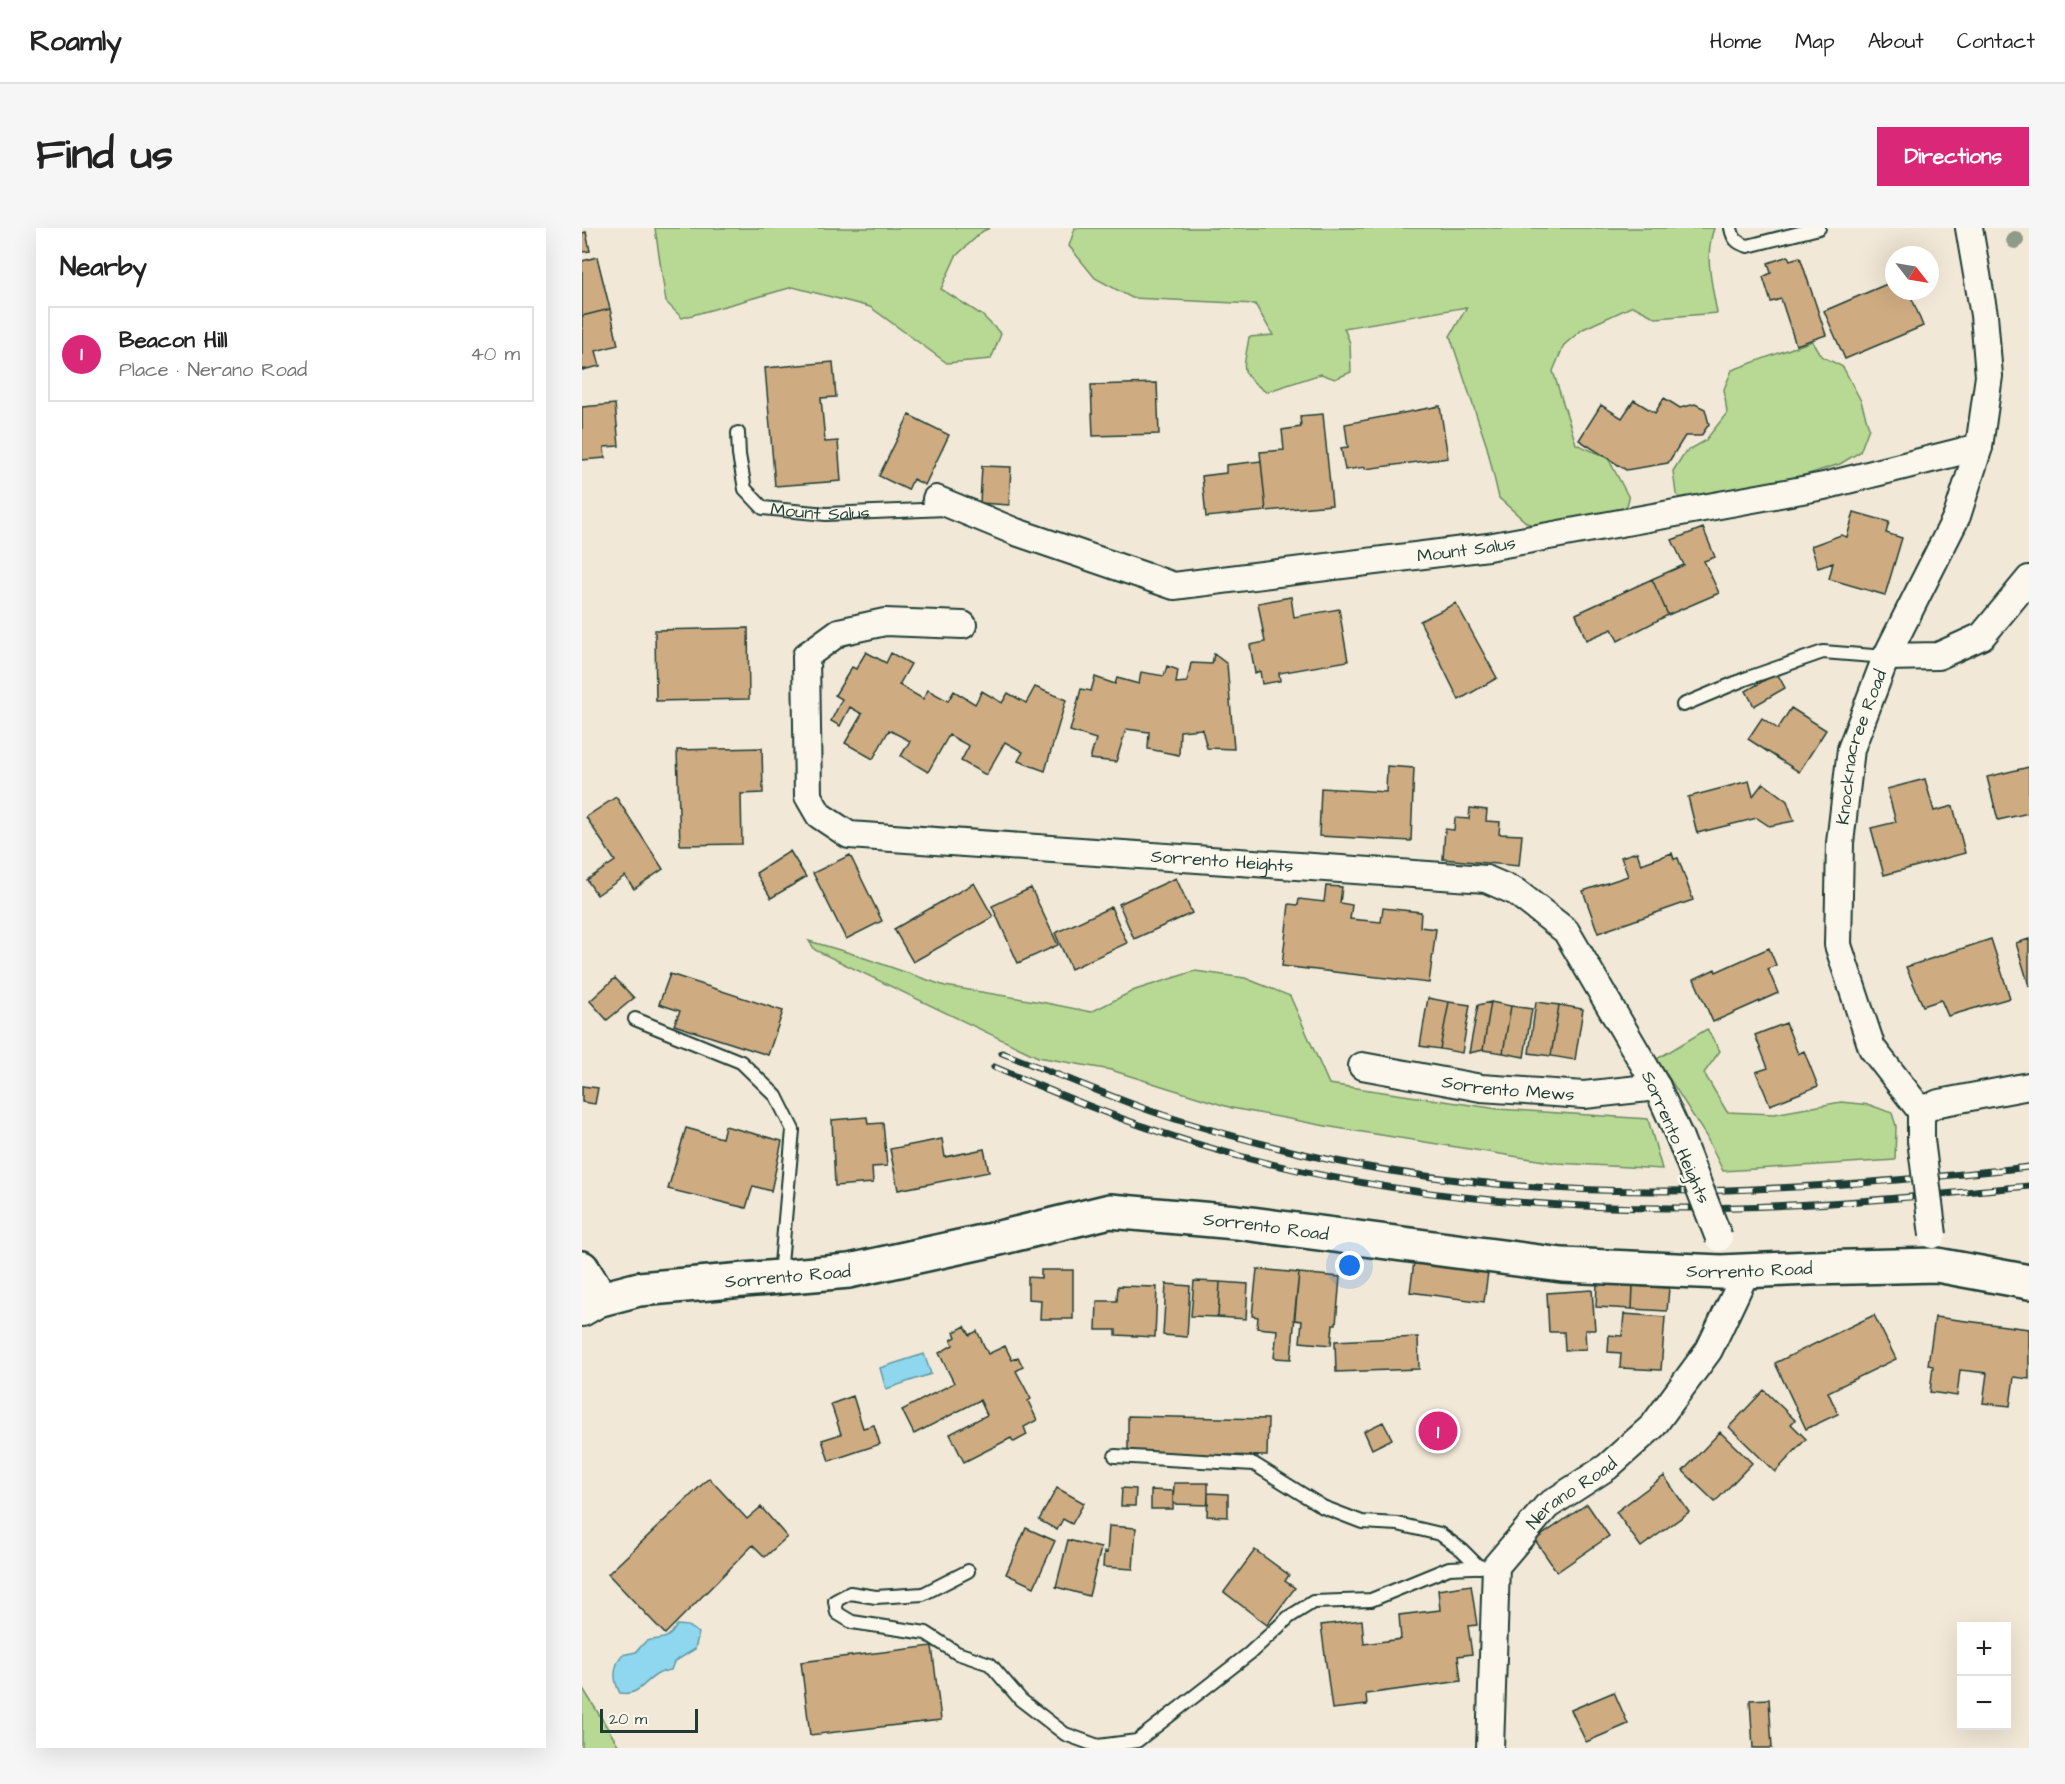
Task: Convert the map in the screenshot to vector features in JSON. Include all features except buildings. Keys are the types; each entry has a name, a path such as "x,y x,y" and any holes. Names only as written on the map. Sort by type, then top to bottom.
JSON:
{"main road":[{"name":"Sorrento Road","path":"591,1304 639,1289 849,1271 1110,1211 1236,1222 1562,1265 1734,1271 1935,1250 2029,1282"},
{"path":"582,1268 591,1304"}],"street":[{"name":"Knocknacree Road","path":"1921,1111 1872,1048 1838,945 1840,843 1851,749 1886,657 1957,516 1979,447 1989,376 1984,315 1970,228"},
{"name":"Mount Salus","path":"936,499 1016,532 1174,586 1488,547 1824,486 1979,447"},
{"path":"1886,657 1938,656 1982,636 2029,579"},
{"name":"Sorrento Heights","path":"963,625 885,622 839,632 806,656 808,796 819,815 849,835 1486,879 1516,892 1566,931 1657,1087 1734,1271"},
{"name":"Sorrento Mews","path":"1362,1066 1481,1088 1584,1095 1657,1087"},
{"path":"1935,1250 1920,1140 1921,1111 1939,1104 2029,1086"},
{"name":"Nerano Road","path":"1487,1567 1547,1506 1607,1467 1653,1426 1709,1350 1734,1271"},
{"path":"1487,1567 1490,1748"}],"lane":[{"path":"1731,228 1733,238 1748,246 1820,228"},
{"name":"Mount Salus","path":"738,433 745,489 763,508 826,514 959,509"},
{"path":"1683,705 1745,679 1823,652 1886,657"},
{"path":"635,1018 741,1062 776,1096 793,1130 780,1276"},
{"path":"1115,1456 1254,1464 1323,1508 1362,1522 1398,1524 1440,1534 1487,1567"},
{"path":"968,1571 923,1594 876,1597 850,1593 836,1601 837,1613 852,1622 926,1633 957,1653 990,1664 1021,1701 1065,1734 1098,1746 1137,1741 1250,1653 1289,1617 1313,1602 1371,1600 1449,1568 1487,1567"}],"green space":[{"path":"655,228 990,228 983,231 956,256 941,289 982,315 1001,334 991,359 947,363 870,307 793,287 682,318 666,302"},
{"path":"1075,228 1714,228 1709,260 1717,313 1656,318 1633,306 1583,329 1564,345 1553,371 1576,444 1608,458 1629,498 1625,513 1541,528 1527,523 1499,498 1487,447 1450,336 1467,307 1344,328 1350,343 1351,372 1335,379 1321,374 1266,392 1250,379 1245,369 1249,337 1273,335 1255,304 1132,298 1095,278 1069,246"},
{"path":"1812,341 1821,356 1843,367 1861,401 1869,428 1860,452 1840,464 1742,495 1686,503 1676,494 1673,471 1685,452 1705,441 1727,413 1724,389 1732,370"},
{"path":"809,941 945,986 1091,1012 1135,990 1195,971 1245,978 1290,996 1329,1084 1498,1109 1648,1119 1662,1169 1557,1163 1331,1127 1232,1108 1111,1070 1038,1057 815,950"},
{"path":"1707,1029 1720,1051 1704,1073 1727,1112 1774,1114 1841,1102 1870,1105 1892,1113 1896,1126 1895,1160 1723,1171 1706,1136 1657,1059"},
{"path":"582,1687 620,1748 582,1748"}],"water":[{"path":"924,1354 931,1374 886,1389 880,1368"},
{"path":"677,1625 688,1626 699,1633 695,1649 674,1662 671,1670 655,1675 634,1692 620,1693 615,1674 622,1655 636,1652 646,1641 668,1636"}],"railway":[{"path":"1002,1053 1154,1112 1227,1134 1364,1166 1458,1180 1553,1188 1649,1191 1744,1190 1839,1185 2029,1167"},
{"path":"994,1067 1125,1120 1225,1152 1324,1176 1456,1196 1590,1206 1724,1207 1851,1202 2029,1186"}],"place":[{"name":"Beacon Hill","path":"1438,1431"}]}
